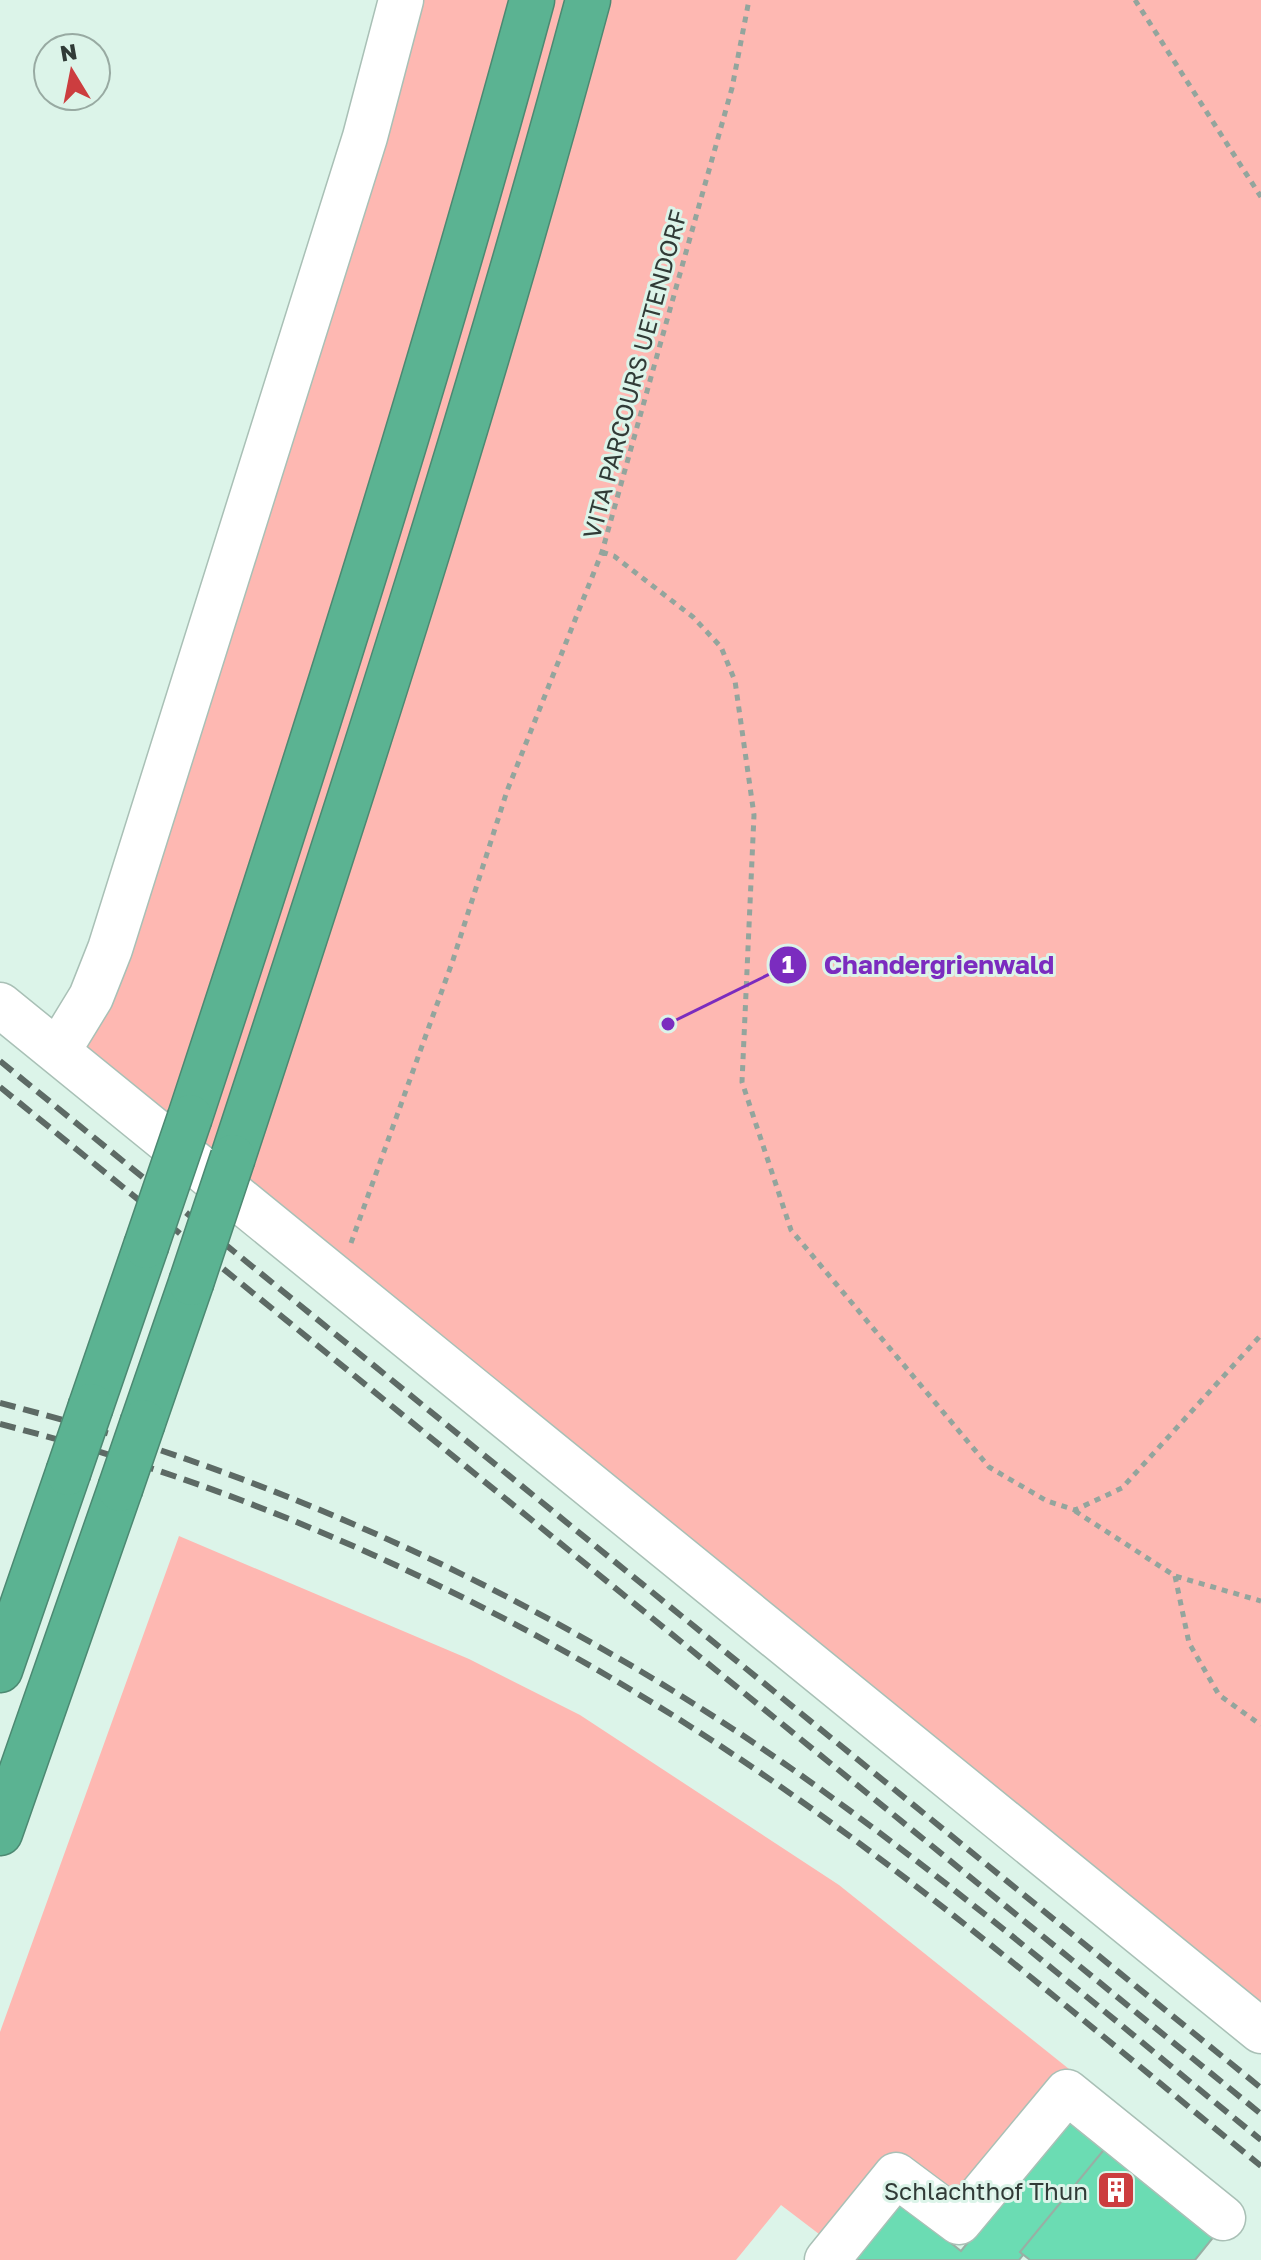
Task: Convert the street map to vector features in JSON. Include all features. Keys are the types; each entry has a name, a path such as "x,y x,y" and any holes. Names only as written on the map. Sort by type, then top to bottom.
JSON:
{"highway":[{"path":"0,1670 190,1117 311,747 397,468 532,0"},
{"path":"0,1833 191,1283 403,634 515,259 588,0"}],"lane":[{"path":"58,1051 91,997 110,949 361,152 401,0"},
{"path":"0,1005 1261,2031"},
{"path":"827,2260 896,2175 959,2222 1067,2092 1223,2218"}],"path":[{"name":"VITA PARCOURS UETENDORF","path":"749,0 732,88 602,552 614,556 693,617 721,647 735,681 754,815 742,1082 791,1230 989,1467 1047,1501 1075,1510 1175,1576 1261,1601"},
{"path":"1135,0 1261,197"},
{"path":"337,1281 453,960 507,791 602,552"},
{"path":"1075,1510 1122,1488 1261,1335"},
{"path":"1175,1576 1189,1643 1219,1695 1261,1725"}],"shaded area":[{"path":"401,0 1261,0 1261,2031 58,1051"},
{"path":"179,1536 469,1659 580,1715 839,1885 1069,2069 970,2189 949,2192 898,2152 840,2227 827,2235 819,2234 781,2205 736,2260 0,2260 0,2032"}],"building":[{"path":"1070,2116 1107,2146 1020,2252 1023,2255 1019,2260 842,2260 892,2196 961,2251"},
{"name":"Schlachthof Thun","path":"1107,2146 1216,2234 1195,2260 1030,2260 1020,2252"}],"railway":[{"path":"0,1061 1261,2088"},
{"path":"0,1087 1261,2114"},
{"path":"0,1403 107,1433 212,1468 316,1508 418,1553 615,1656 710,1714 802,1776 920,1863 1261,2140"},
{"path":"0,1424 96,1451 283,1517 464,1598 638,1694 722,1747 862,1845 997,1950 1261,2166"}],"place":[{"name":"Chandergrienwald","path":"668,1024"},
{"name":"Schlachthof Thun","path":"1116,2190"}]}
